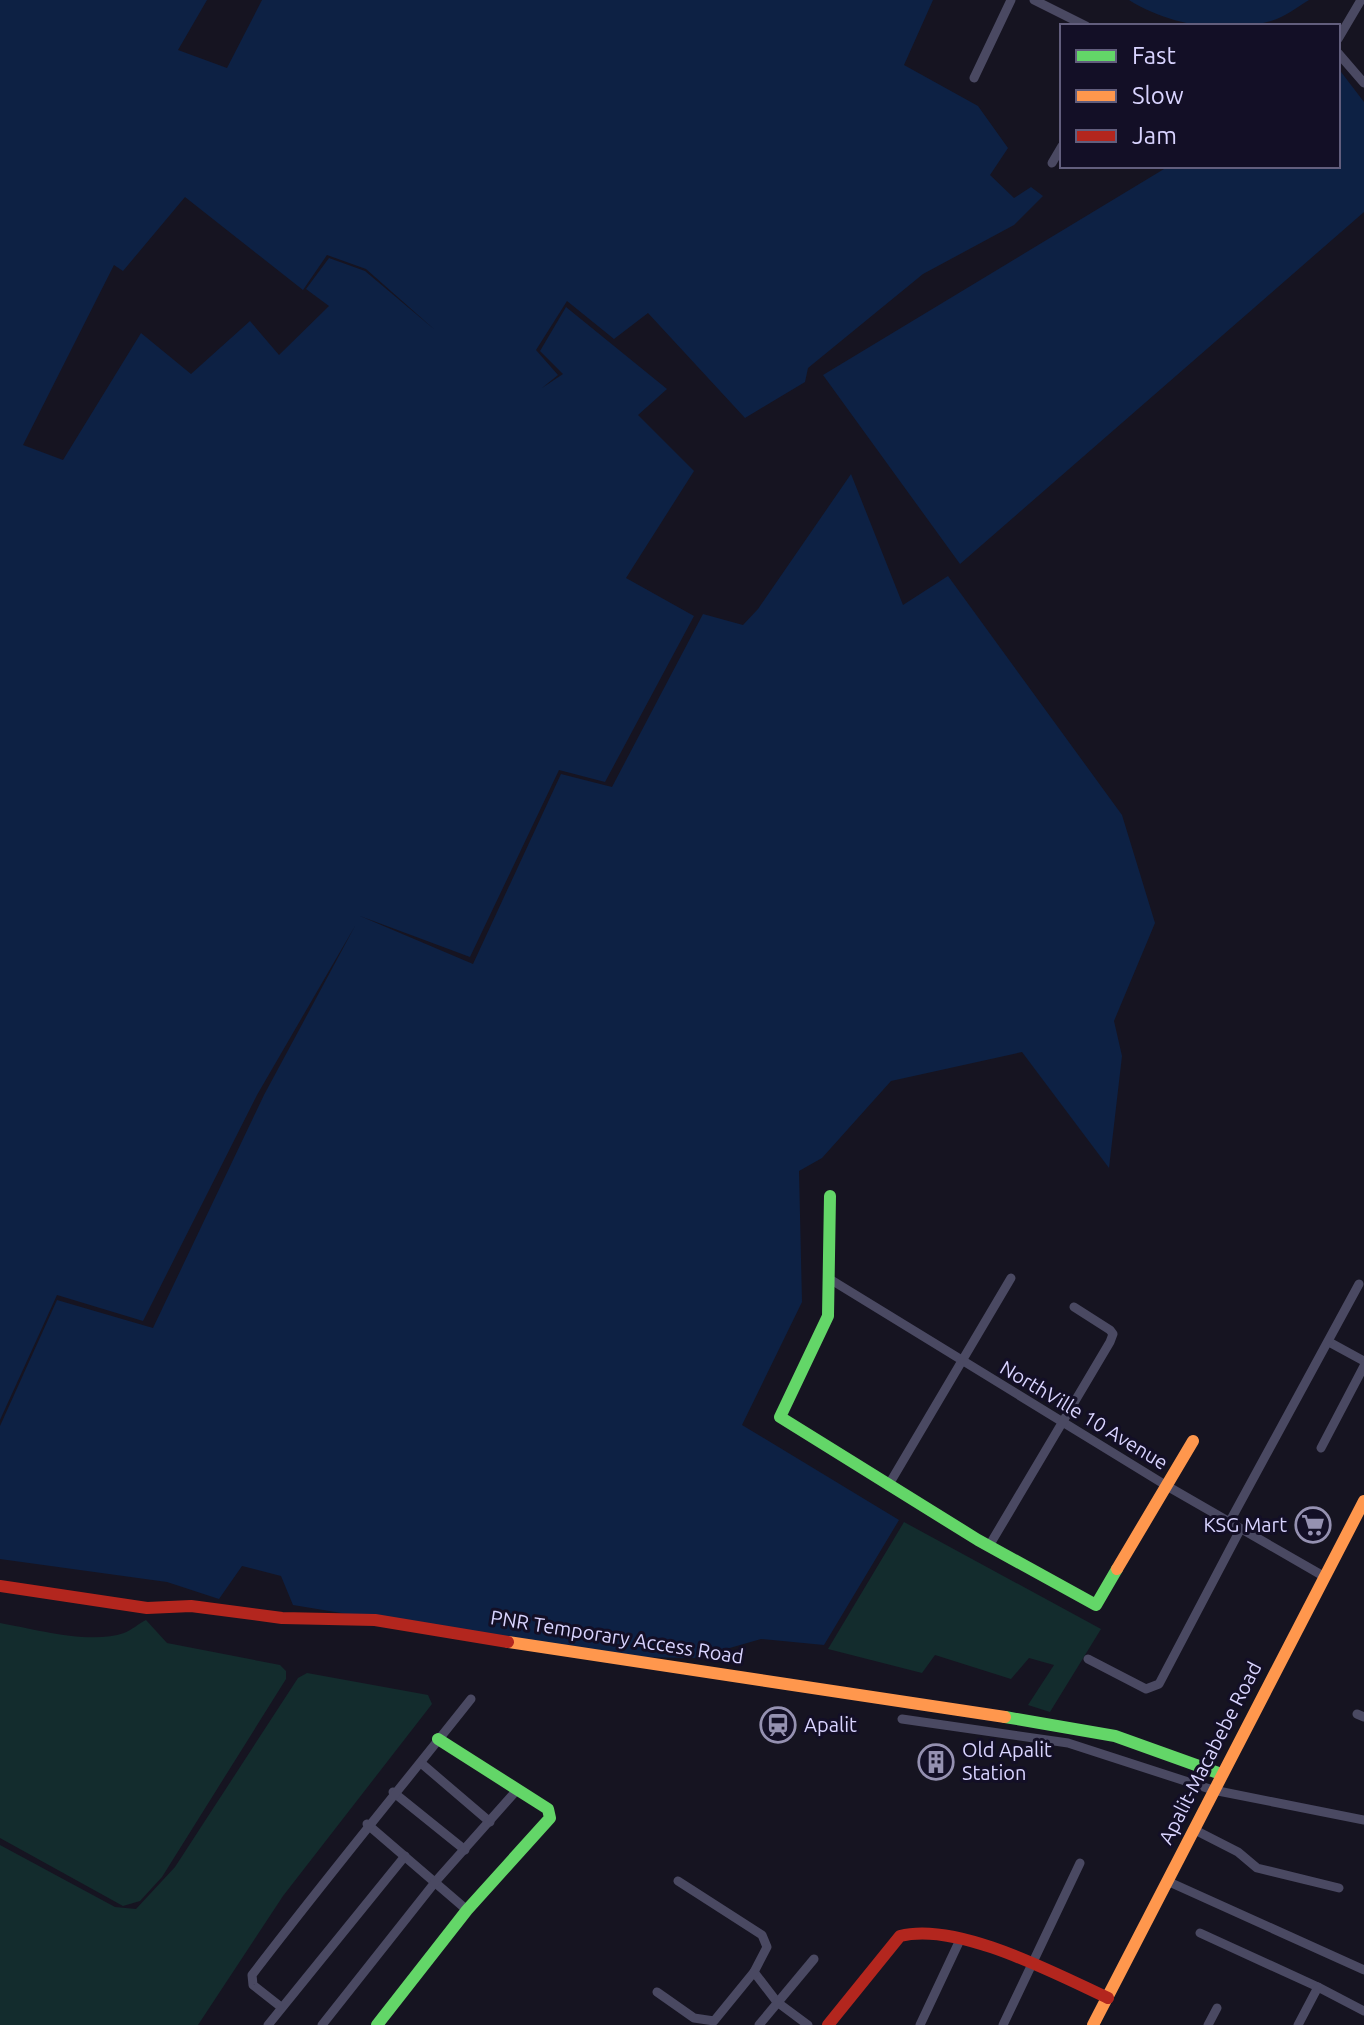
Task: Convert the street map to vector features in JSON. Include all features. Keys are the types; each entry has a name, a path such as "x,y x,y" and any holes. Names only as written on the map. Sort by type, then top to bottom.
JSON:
{"street":[{"path":"974,78 1011,0"},
{"path":"1034,0 1082,24"},
{"path":"1340,36 1361,0"},
{"path":"1340,55 1364,83"},
{"path":"1052,163 1060,149"},
{"path":"830,1196 828,1316 780,1417 888,1486 1096,1605 1193,1441"},
{"name":"NorthVille 10 Avenue","path":"828,1278 1240,1530 1325,1577"},
{"path":"888,1486 1011,1278"},
{"path":"1229,1523 1359,1284"},
{"path":"989,1546 1113,1334 1074,1307"},
{"path":"1321,1448 1364,1363 1329,1342"},
{"name":"Apalit-Macabebe Road","path":"1093,2025 1364,1502"},
{"path":"1088,1659 1146,1689 1159,1684 1240,1530"},
{"name":"PNR Temporary Access Road","path":"0,1586 147,1608 191,1606 282,1618 375,1620 623,1661 929,1703 1115,1736 1221,1774"},
{"path":"281,2007 253,1985 252,1975 367,1824 421,1763 471,1699"},
{"path":"902,1719 1068,1743 1213,1790 1364,1820"},
{"path":"377,2025 467,1910 550,1818 548,1809 438,1739"},
{"path":"421,1763 490,1822"},
{"path":"322,2025 436,1881 516,1791"},
{"path":"393,1792 465,1850"},
{"path":"367,1824 467,1910"},
{"path":"1193,1829 1238,1852 1257,1868 1339,1888"},
{"path":"268,2025 405,1856"},
{"path":"1003,2025 1080,1863"},
{"path":"657,1992 690,2021 714,2021 754,1972 767,1947 767,1940 678,1881"},
{"path":"1167,1881 1364,1970"},
{"path":"828,2025 904,1932 999,1951 1108,1998"},
{"path":"1200,1933 1364,2011"},
{"path":"920,2025 959,1942"},
{"path":"759,2025 814,1959"},
{"path":"754,1972 777,2002 808,2025"},
{"path":"1298,2025 1318,1987"},
{"path":"1208,2025 1217,2008"}],"green space":[{"path":"904,1522 1101,1629 1050,1712 1028,1705 1054,1665 1029,1658 1011,1679 935,1655 922,1673 828,1649"},
{"path":"146,1620 167,1643 280,1665 286,1671 286,1679 162,1877 140,1901 123,1906 0,1838 0,1623 62,1635 95,1637 124,1633"},
{"path":"307,1673 428,1695 432,1704 283,1896 198,2025 0,2025 0,1845 115,1907 136,1909 175,1867 298,1678"}],"water":[{"path":"0,0 207,0 178,50 227,68 262,0 933,0 904,65 978,106 1008,148 990,175 1014,198 1031,187 1043,196 1014,225 923,274 808,368 805,382 745,418 648,313 614,339 567,301 536,350 558,375 542,388 563,374 540,351 566,307 667,389 638,415 694,471 626,578 694,616 605,782 559,770 470,957 360,916 473,964 561,774 612,787 703,614 743,625 758,609 851,474 903,605 948,576 1122,815 1155,923 1114,1021 1122,1056 1109,1168 1022,1052 891,1081 822,1158 799,1171 802,1302 742,1425 899,1520 824,1645 761,1639 695,1658 564,1656 420,1626 293,1605 281,1576 242,1566 219,1599 167,1582 0,1559 0,1426 57,1300 153,1328 264,1095 355,926 257,1095 143,1321 57,1295 0,1420","holes":["185,197 303,290 327,255 366,269 435,330 365,271 329,258 306,289 329,306 279,355 250,321 191,374 141,333 63,460 23,445 114,265 123,271"]},
{"path":"1129,0 1309,0 1276,19 1257,24 1193,24 1145,9"},
{"path":"1340,71 1364,102 1364,212 960,564 823,375 1166,168 1340,168"}],"traffic: fast":[{"path":"830,1196 828,1316 780,1417 978,1540 1096,1605 1117,1569"},
{"path":"1005,1717 1115,1736 1221,1774"},
{"path":"377,2025 467,1910 550,1818 548,1809 438,1739"}],"traffic: slow":[{"path":"1117,1569 1193,1441"},
{"path":"1093,2025 1364,1501"},
{"path":"508,1642 1005,1717"}],"traffic: jam":[{"path":"0,1586 147,1608 191,1606 282,1618 375,1620 508,1642"},
{"path":"828,2025 900,1936 923,1933 949,1936 1006,1952 1108,1998"}],"place":[{"name":"KSG Mart","path":"1313,1525"},
{"name":"Apalit","path":"778,1725"},
{"name":"Old Apalit Station","path":"936,1762"}]}
